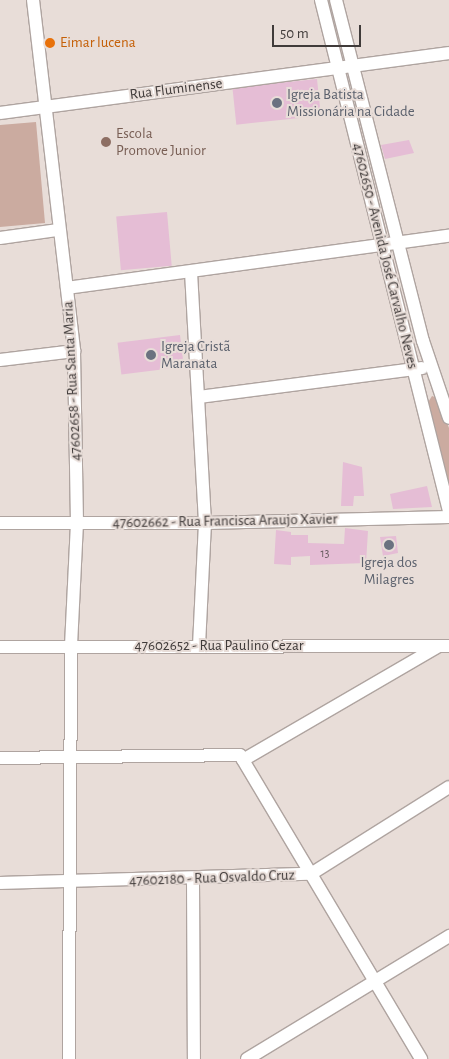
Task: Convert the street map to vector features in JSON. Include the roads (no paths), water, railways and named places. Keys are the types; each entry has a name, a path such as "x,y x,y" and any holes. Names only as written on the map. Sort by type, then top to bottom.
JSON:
{"street":[{"name":"47602658 - Rua Santa Maria","path":"33,0 58,230 74,351 77,522 71,647 69,1059"},
{"name":"47602650 - Avenida José Carvalho Neves","path":"321,0 449,511"},
{"path":"336,0 351,66 430,367 449,418"},
{"name":"Rua Fluminense","path":"0,113 449,53"},
{"path":"368,186 383,183"},
{"path":"0,238 58,230"},
{"path":"67,288 384,247 449,236"},
{"path":"191,272 205,523 199,646"},
{"path":"0,360 74,351"},
{"path":"199,398 430,367"},
{"name":"47602662 - Rua Francisca Araujo Xavier","path":"0,523 205,523 449,517"},
{"path":"0,758 71,761 243,761 446,646"},
{"name":"47602652 - Rua Paulino Cezar","path":"0,647 446,646"},
{"path":"0,766 71,761"},
{"path":"243,761 421,1059"},
{"name":"47602180 - Rua Osvaldo Cruz","path":"0,883 193,880 311,874 449,787"},
{"path":"193,880 194,1059"},
{"path":"247,1059 449,936"}],"place":[{"name":"Eimar lucena","path":"50,43"},
{"name":"Igreja Batista Missionária na Cidade","path":"277,103"},
{"name":"Escola Promove Junior","path":"106,142"},
{"name":"Igreja Cristã Maranata","path":"151,355"},
{"name":"Igreja dos Milagres","path":"389,545"}]}
